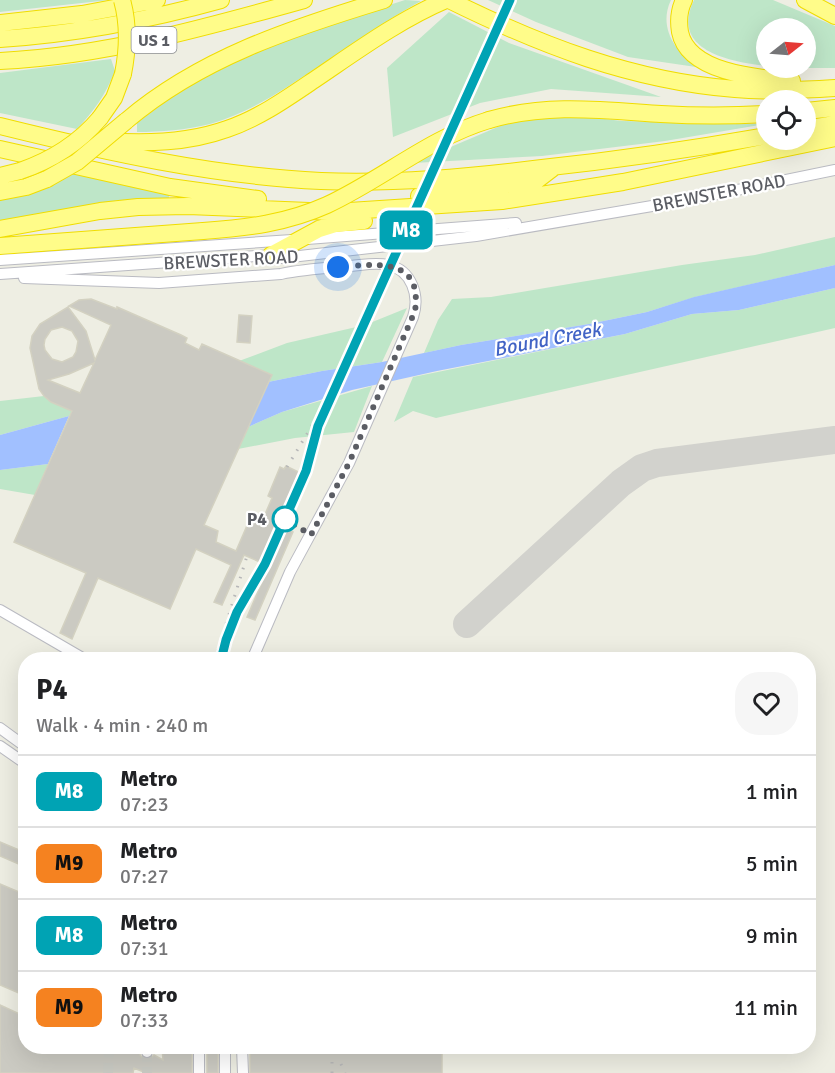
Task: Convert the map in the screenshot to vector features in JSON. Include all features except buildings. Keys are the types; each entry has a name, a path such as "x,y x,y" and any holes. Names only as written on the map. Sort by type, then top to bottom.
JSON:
{"highway":[{"path":"0,176 38,165 65,151 100,118 114,98 123,74 128,39 122,0"},
{"path":"0,23 82,14 157,0"},
{"path":"0,39 102,27 160,16 221,0"},
{"name":"US 1","path":"0,61 73,54 151,41 304,0"},
{"path":"0,192 26,187 77,162 152,100 236,52 384,0"},
{"path":"8,128 99,141 144,143 185,140 226,130 273,107 383,33 448,0 507,28 602,65 669,81 737,89 777,90 835,86"},
{"path":"684,0 679,16 681,36 687,48 703,61 756,77 835,86"},
{"path":"796,0 831,13"},
{"path":"805,0 831,13"},
{"path":"0,246 264,226 308,213 354,191 433,143 482,122 537,110 593,108 695,115 756,114"},
{"path":"816,110 835,108"},
{"path":"816,127 835,124"},
{"path":"8,128 187,166 302,180 417,180 553,167 756,138"},
{"path":"271,255 299,239 335,224 429,214 623,182 835,138"},
{"path":"0,149 170,188 219,195 286,200 373,200 445,193 536,181 553,167"},
{"path":"0,229 100,211 138,207 188,206 334,212 501,201"}],"street":[{"name":"BREWSTER ROAD","path":"0,276 271,255 282,258 476,236 719,194 835,170"},
{"name":"BREWSTER ROAD","path":"0,260 567,220"},
{"path":"147,282 138,276 136,265 139,258 149,250"},
{"path":"0,276 147,282 219,279 384,264 398,268 408,277 413,286 416,301 413,317 342,477 287,580 256,652"},
{"path":"0,610 72,652"},
{"path":"0,728 18,741"},
{"path":"0,746 18,758"},
{"path":"199,1073 200,1054"},
{"path":"225,1054 225,1073"},
{"path":"242,1054 243,1073"}],"green space":[{"path":"0,0 109,0 0,12"},
{"path":"405,0 421,1 291,84 238,114 201,126 137,132 137,123 154,110 188,87 229,64 303,34"},
{"path":"488,0 671,0 666,20 671,38 681,54 696,67 628,57 536,22"},
{"path":"694,0 773,0 816,18 756,18 756,64 721,57 708,51 697,42 690,31 688,17"},
{"path":"449,12 509,43 661,97 551,89 480,103 393,137 387,68"},
{"path":"816,18 835,26 835,68 816,68"},
{"path":"111,59 115,71 108,87 94,109 77,129 0,113 0,73"},
{"path":"571,115 622,121 756,124 756,126 665,141 542,156 413,163 512,121"},
{"path":"77,172 169,193 169,199 112,201 0,223 0,198 49,186"},
{"path":"835,237 835,265 695,297 647,312 424,353 438,320 452,299 491,297 755,255"},
{"path":"835,288 835,328 436,418 413,411 394,422 413,377 625,334 692,314 739,310"},
{"path":"407,308 382,362 268,382 239,361 287,343 365,325"},
{"path":"372,386 354,432 295,438 238,449 248,427 282,412"},
{"path":"44,396 51,402 72,411 69,416 0,435 0,401"},
{"path":"48,464 35,495 0,489 0,470"}],"water":[{"name":"Bound Creek","path":"835,265 835,288 739,310 692,314 625,334 352,390 282,412 248,427 268,382 382,362 461,345 589,324 647,312 694,297"},
{"path":"69,416 48,464 0,470 0,435"}],"taxiway":[{"path":"467,624 621,483 642,468 657,463 835,440"}],"tunnel":[{"path":"108,1073 109,1054"},
{"path":"147,1054 147,1073"}],"railway":[{"path":"304,474 318,426 510,0"},
{"path":"287,467 313,424"},
{"path":"217,652 247,556"},
{"path":"237,612 265,564"},
{"path":"332,1054 332,1073"},
{"path":"341,1064 345,1073"}],"metro line":[{"name":"M8","path":"223,652 237,612 265,564 306,471 318,426 510,0"}],"place":[{"name":"P4","path":"285,519"}],"route":[{"path":"285,519 311,535 349,463 415,311 415,291 408,277 398,268 379,264 338,267"}]}
